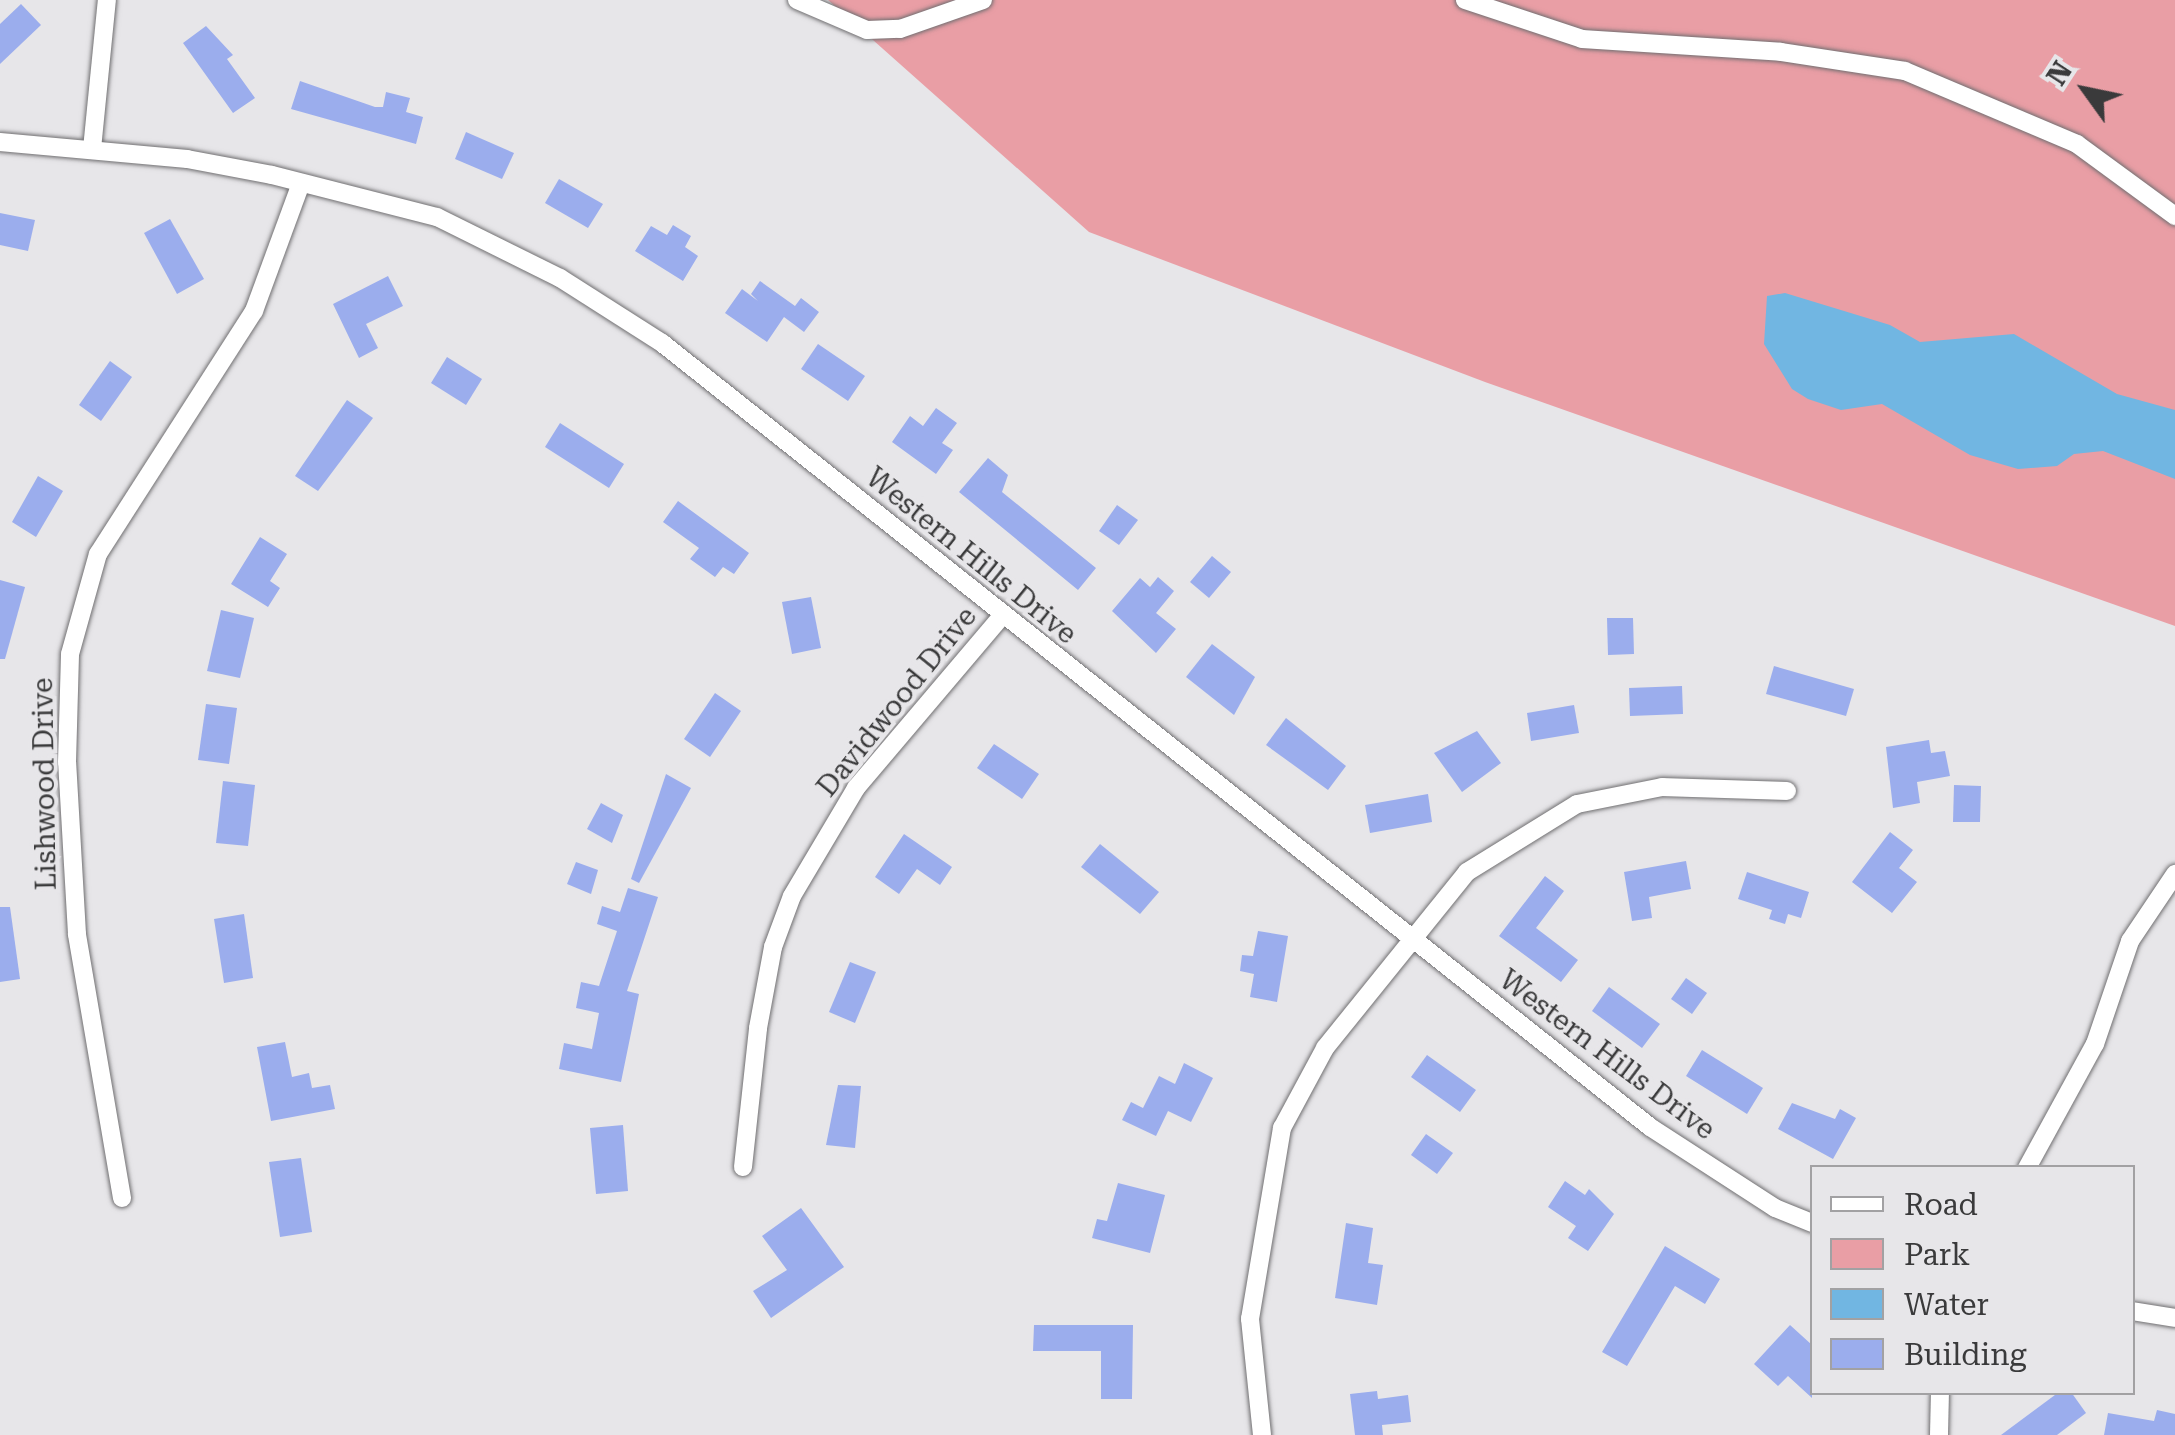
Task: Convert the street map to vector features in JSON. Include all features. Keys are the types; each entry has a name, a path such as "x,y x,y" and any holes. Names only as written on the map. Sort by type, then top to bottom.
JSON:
{"street":[{"path":"92,149 106,0"},
{"path":"797,0 868,30 900,29 983,0"},
{"path":"1465,0 1582,39 1781,52 1905,71 2078,144 2175,216"},
{"name":"Western Hills Drive","path":"0,142 187,159 301,183 437,217 560,278 662,343 1650,1127 1775,1208 1810,1222"},
{"name":"Lishwood Drive","path":"122,1198 77,934 68,762 70,654 98,554 254,312 301,183"},
{"name":"Davidwood Drive","path":"743,1167 758,1028 773,947 792,896 856,788 1002,616"},
{"path":"1262,1435 1250,1319 1282,1128 1325,1048 1466,872 1578,804 1662,786 1787,791"},
{"path":"2028,1165 2095,1044 2130,941 2175,874"},
{"path":"2135,1312 2175,1318"},
{"path":"1939,1435 1940,1395"}],"green space":[{"path":"828,0 2175,0 2175,626 1485,382 1089,232"}],"water":[{"path":"1785,293 1890,325 1920,342 2014,334 2117,394 2175,410 2175,479 2103,451 2074,454 2057,466 2018,469 1970,455 1882,404 1841,410 1808,399 1792,389 1764,344 1767,296"}],"building":[{"path":"21,4 41,25 0,64 0,24"},
{"path":"206,26 233,55 227,59 255,98 233,113 183,43"},
{"path":"300,81 375,107 383,107 386,92 410,98 406,112 423,117 416,144 291,109"},
{"path":"466,132 514,153 502,179 455,159"},
{"path":"559,179 603,204 588,228 545,203"},
{"path":"0,213 35,220 28,251 0,245"},
{"path":"170,219 204,279 177,294 144,233"},
{"path":"673,225 691,236 685,247 698,256 683,281 635,251 651,226 667,235"},
{"path":"388,276 403,306 366,324 378,348 359,358 333,304"},
{"path":"760,281 795,306 801,298 819,312 804,332 784,317 767,342 725,313 742,289 758,301 751,294"},
{"path":"818,344 865,376 848,401 801,369"},
{"path":"447,357 482,379 466,405 431,383"},
{"path":"110,361 132,377 101,421 79,405"},
{"path":"347,400 373,418 318,491 295,476"},
{"path":"936,408 957,423 942,443 953,450 936,474 892,442 910,416 923,426"},
{"path":"560,423 624,464 609,488 545,447"},
{"path":"988,458 1008,475 1002,492 1096,568 1078,590 959,492"},
{"path":"38,476 63,491 36,537 12,522"},
{"path":"678,501 749,553 734,574 723,567 715,577 690,559 699,548 663,522"},
{"path":"1117,505 1138,520 1119,545 1099,531"},
{"path":"260,537 287,554 270,581 280,588 268,607 231,584"},
{"path":"1212,556 1231,572 1209,598 1190,582"},
{"path":"1158,577 1174,591 1156,613 1176,629 1156,653 1112,611 1140,578 1150,587"},
{"path":"0,580 25,587 5,659 0,659"},
{"path":"811,597 821,648 792,654 782,602"},
{"path":"221,610 254,618 240,678 207,671"},
{"path":"1607,618 1633,618 1634,654 1608,655"},
{"path":"1212,644 1255,677 1234,715 1186,677"},
{"path":"1774,666 1854,689 1846,716 1766,694"},
{"path":"1682,686 1683,714 1630,716 1629,688"},
{"path":"715,693 741,711 710,757 684,739"},
{"path":"206,704 237,708 229,764 198,760"},
{"path":"1574,705 1579,733 1531,741 1527,713"},
{"path":"1286,718 1346,766 1328,790 1266,745"},
{"path":"1477,731 1501,763 1462,792 1434,753"},
{"path":"1929,740 1931,753 1945,751 1950,776 1917,782 1920,803 1893,808 1886,747"},
{"path":"994,744 1039,774 1022,799 977,768"},
{"path":"666,774 691,788 639,883 631,879"},
{"path":"223,781 255,785 248,846 216,843"},
{"path":"1954,785 1981,786 1980,822 1953,822"},
{"path":"1428,794 1432,822 1370,833 1365,805"},
{"path":"601,803 623,815 612,843 587,829"},
{"path":"1890,832 1913,850 1899,868 1917,882 1892,913 1852,882"},
{"path":"904,834 952,867 940,885 917,869 899,894 875,877"},
{"path":"1100,844 1159,892 1140,914 1081,867"},
{"path":"1686,861 1691,889 1649,897 1652,918 1632,921 1624,872"},
{"path":"576,862 598,870 591,894 567,884"},
{"path":"1747,872 1809,892 1801,918 1788,914 1785,924 1769,919 1772,910 1738,899"},
{"path":"1545,876 1564,891 1536,928 1578,960 1561,982 1499,936"},
{"path":"628,888 658,897 627,991 639,994 621,1082 559,1069 564,1043 592,1049 599,1013 576,1008 581,982 599,986 617,931 597,924 602,906 620,912"},
{"path":"0,907 10,907 20,979 0,982"},
{"path":"244,914 253,978 224,983 214,919"},
{"path":"1258,931 1288,936 1277,1002 1250,997 1254,974 1240,971 1242,955 1253,956"},
{"path":"850,962 876,972 855,1023 829,1012"},
{"path":"1686,978 1707,993 1692,1014 1671,999"},
{"path":"1609,987 1660,1024 1642,1048 1592,1011"},
{"path":"285,1042 292,1077 309,1073 312,1088 330,1085 335,1109 271,1121 257,1047"},
{"path":"1702,1050 1763,1088 1747,1114 1686,1076"},
{"path":"1427,1055 1476,1090 1460,1112 1411,1077"},
{"path":"1184,1063 1213,1078 1191,1122 1168,1111 1156,1136 1122,1120 1131,1102 1143,1108 1159,1076 1175,1084"},
{"path":"838,1085 861,1086 855,1148 826,1145"},
{"path":"1792,1103 1835,1119 1840,1109 1856,1118 1833,1159 1778,1129"},
{"path":"623,1125 628,1191 596,1194 590,1128"},
{"path":"1426,1134 1453,1153 1437,1174 1411,1155"},
{"path":"301,1158 312,1232 280,1237 269,1162"},
{"path":"1565,1181 1585,1195 1589,1189 1614,1214 1588,1251 1568,1238 1576,1226 1548,1207"},
{"path":"1118,1183 1165,1195 1150,1253 1092,1238 1097,1219 1107,1221"},
{"path":"801,1208 844,1267 771,1318 753,1291 787,1270 762,1236"},
{"path":"1346,1223 1373,1228 1368,1263 1383,1265 1377,1305 1335,1298"},
{"path":"1665,1246 1720,1279 1705,1304 1675,1286 1627,1366 1602,1352"},
{"path":"1034,1325 1133,1325 1132,1399 1101,1399 1101,1351 1033,1351"},
{"path":"1790,1325 1810,1343 1812,1398 1788,1376 1778,1386 1754,1364"},
{"path":"1377,1391 1378,1399 1408,1395 1411,1422 1382,1425 1383,1435 1355,1435 1350,1394"},
{"path":"2055,1395 2073,1395 2086,1413 2057,1435 2001,1435"},
{"path":"2157,1410 2175,1414 2175,1435 2104,1435 2108,1413 2154,1421"}]}
